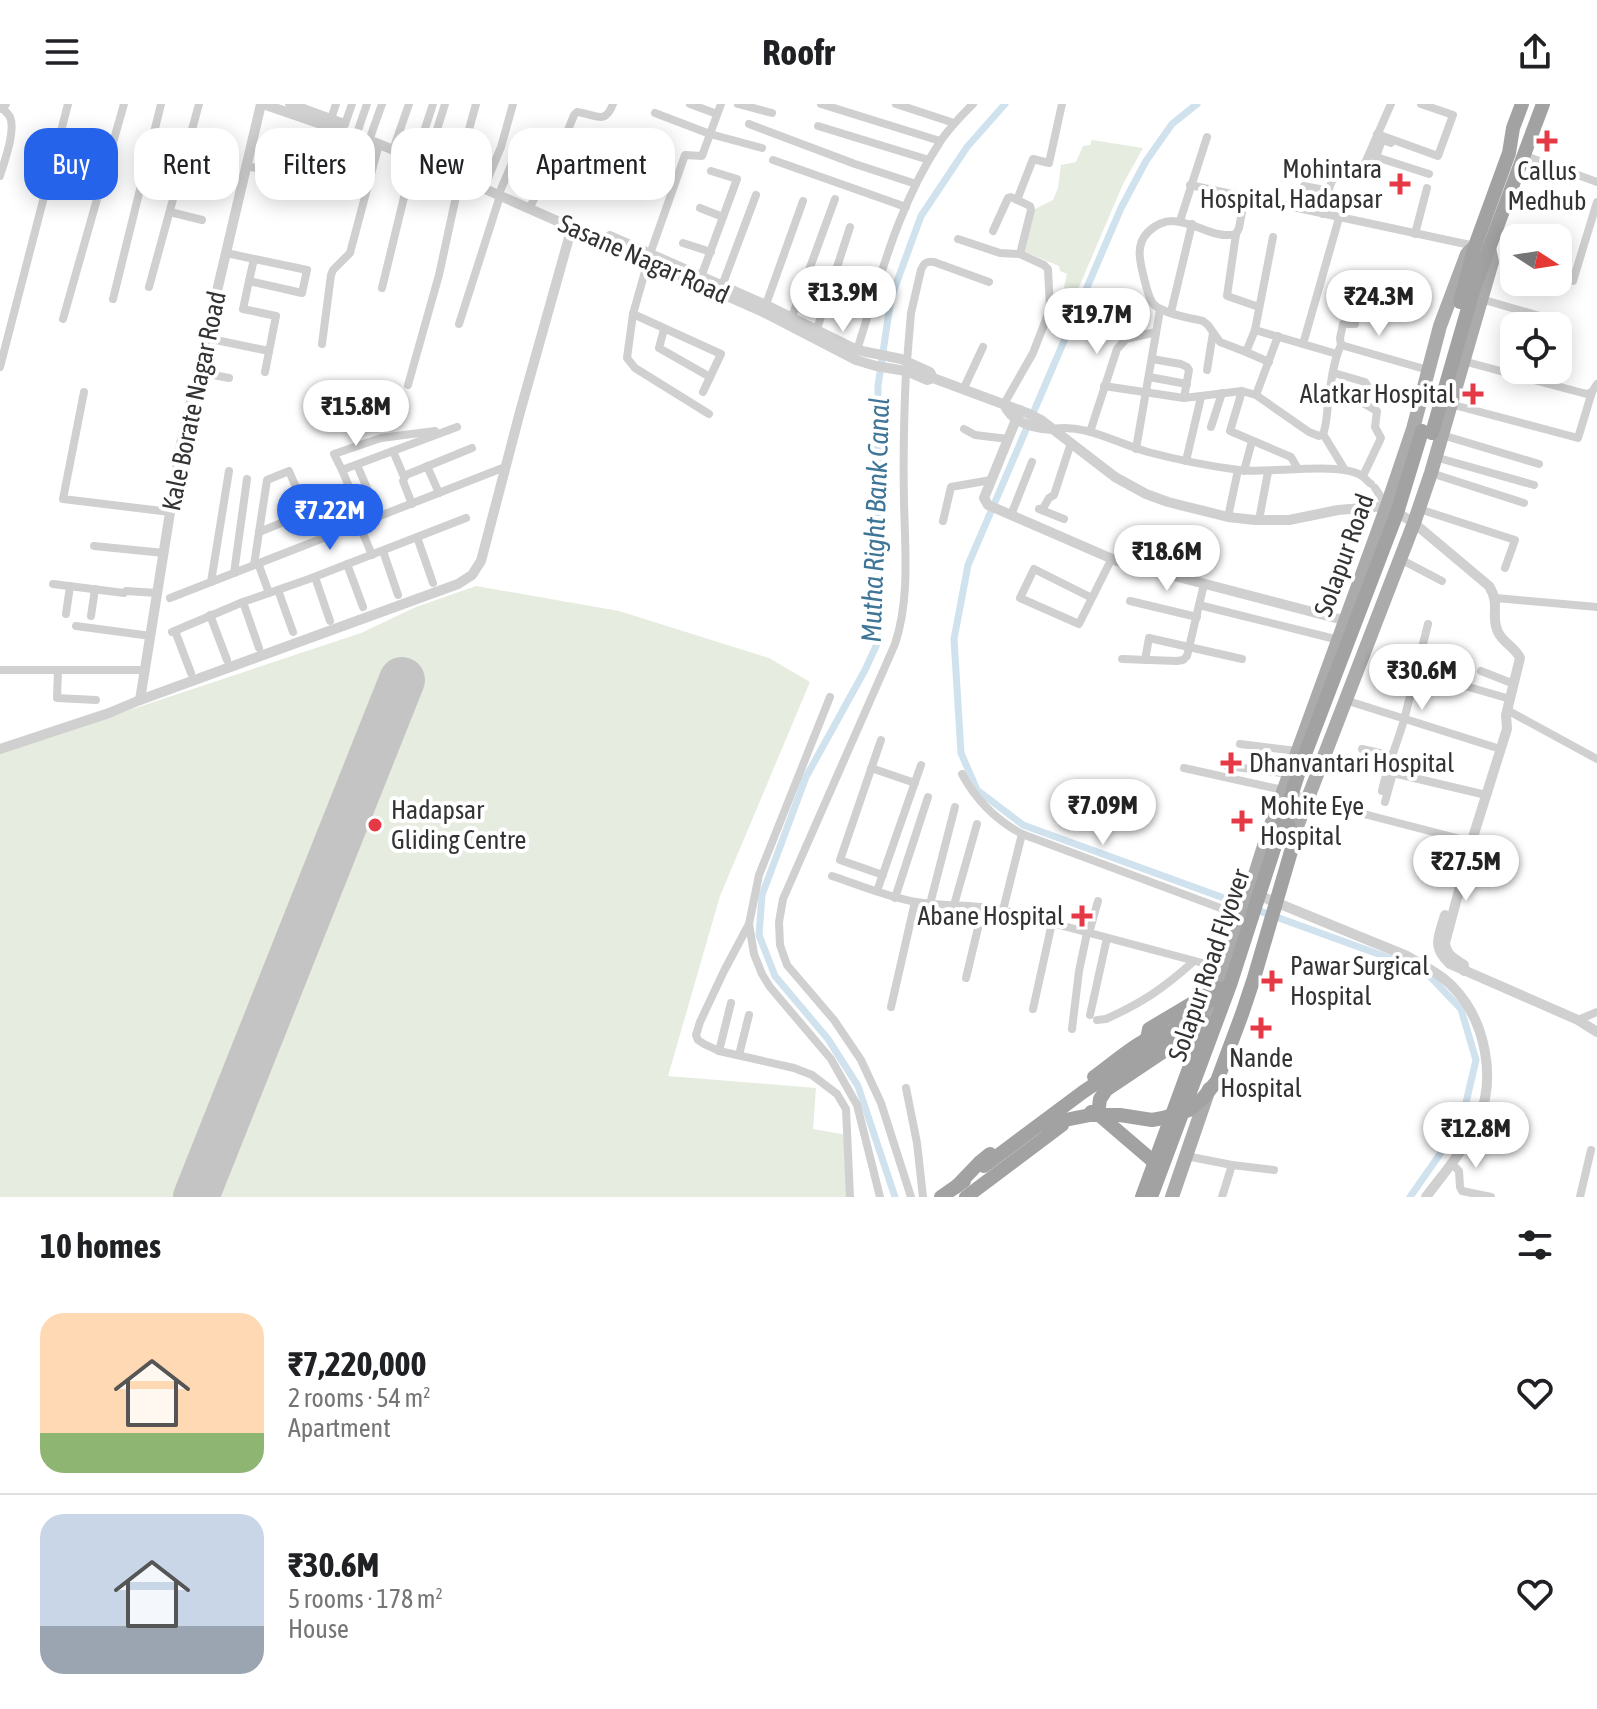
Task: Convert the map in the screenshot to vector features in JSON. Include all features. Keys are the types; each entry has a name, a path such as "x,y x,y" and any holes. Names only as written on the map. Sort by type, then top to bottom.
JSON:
{"highway":[{"name":"Solapur Road","path":"1516,154 1513,128 1522,104"},
{"path":"1516,154 1531,104"},
{"name":"Solapur Road","path":"1482,247 1516,154 1543,104"},
{"name":"Solapur Road Flyover","path":"1161,1197 1237,987 1288,824 1406,516 1473,291 1482,247"},
{"name":"Solapur Road Flyover","path":"1151,1197 1297,776 1397,513 1432,433"},
{"path":"960,1194 1065,1120 1090,1115 1120,1115 1152,1120 1189,1110 1203,1098 1217,1081 1254,978 1292,848 1292,833 1288,824"},
{"path":"960,1194 1083,1092 1168,1035 1224,986"},
{"path":"1147,1039 1149,1029 1163,1019 1224,986"},
{"path":"1098,1114 1100,1099 1106,1090 1206,1022"},
{"path":"1206,1022 1229,1032"},
{"path":"1142,1197 1206,1022"},
{"path":"960,1194 979,1163 1147,1039 1160,1033 1189,1035"},
{"path":"941,1197 960,1194 1069,1120 1090,1112 1098,1114 1154,1162"}],"main road":[{"name":"Solapur Road","path":"1172,1197 1306,799 1417,516 1435,457 1432,433 1450,404 1492,262 1482,247 1467,254 1450,296 1413,429 1347,621 1283,790 1225,969 1224,986 1206,1022"}],"street":[{"path":"0,367 68,104"},
{"path":"63,319 124,104"},
{"path":"113,299 161,104"},
{"path":"149,287 199,104"},
{"name":"Sasane Nagar Road","path":"262,104 297,108 354,128"},
{"name":"Kale Borate Nagar Road","path":"140,700 181,444 262,104"},
{"path":"331,119 336,104"},
{"path":"345,124 352,104"},
{"path":"359,128 367,104"},
{"path":"375,139 382,104"},
{"path":"401,128 409,104"},
{"path":"426,128 433,104"},
{"path":"432,128 445,104"},
{"path":"469,128 476,104"},
{"path":"492,169 513,104"},
{"path":"570,104 577,112 602,117 609,113 613,104"},
{"path":"690,104 717,114"},
{"path":"709,414 630,364 627,349 649,257 685,155 702,156 721,104"},
{"path":"738,104 772,113"},
{"path":"821,104 940,141"},
{"path":"896,104 954,123"},
{"path":"1017,200 1033,159 1049,163 1062,104"},
{"path":"1372,156 1394,104"},
{"path":"1380,136 1438,156 1453,115 1421,104"},
{"path":"857,350 886,256 916,184 940,141 970,105"},
{"path":"0,176 11,126 10,116 2,106"},
{"name":"Sasane Nagar Road","path":"297,108 347,128"},
{"path":"569,128 577,112"},
{"path":"655,113 710,134 762,148"},
{"path":"749,124 916,184"},
{"path":"818,126 929,160"},
{"path":"1180,221 1207,137"},
{"name":"Sasane Nagar Road","path":"375,139 391,143"},
{"name":"Sasane Nagar Road","path":"375,139 391,145"},
{"path":"1323,214 1337,174 1360,167 1382,140 1436,160"},
{"path":"1516,154 1597,182"},
{"path":"1372,156 1429,174"},
{"path":"773,160 906,207"},
{"path":"247,166 255,168"},
{"path":"701,277 737,179 711,171"},
{"path":"459,324 508,174"},
{"path":"1190,185 1482,247"},
{"path":"1304,186 1329,191"},
{"name":"Sasane Nagar Road","path":"492,187 501,193"},
{"path":"1415,234 1427,188"},
{"name":"Sasane Nagar Road","path":"492,189 765,308"},
{"path":"722,286 756,195"},
{"path":"1245,196 1227,296 1259,307"},
{"path":"993,231 1008,198 1030,206 1020,254"},
{"path":"790,321 835,199"},
{"path":"322,344 331,275 350,253 362,200"},
{"path":"382,288 406,200"},
{"path":"408,385 436,288 452,200"},
{"path":"530,206 533,200"},
{"path":"765,308 803,201"},
{"path":"1573,281 1597,202"},
{"name":"Sasane Nagar Road","path":"530,206 572,227 722,286 815,334 856,360 901,365 927,380 933,378 1004,404 1022,417 1053,429 1115,477 1168,502 1228,517 1259,520 1289,520 1338,510 1387,506"},
{"path":"700,208 723,217"},
{"path":"170,212 202,220"},
{"path":"1303,344 1339,218"},
{"path":"1236,234 1221,234 1192,224 1169,221 1145,235 1139,260 1153,305 1160,310 1203,321 1220,342 1269,362"},
{"path":"1171,312 1192,224"},
{"path":"0,749 96,717 458,584 472,575 481,561 572,227"},
{"path":"815,334 850,227"},
{"path":"1246,352 1255,330 1273,237"},
{"path":"958,239 1000,253 1020,254 1047,267 1050,309 1033,353 1004,404"},
{"path":"683,243 711,252"},
{"path":"226,253 307,270 302,293 249,281"},
{"path":"254,259 243,309 276,316 265,372"},
{"path":"911,1197 881,1103 861,1060 834,1020 787,965 780,945 779,922 783,899 901,626 905,577 901,365 921,270 928,261 934,262 989,282"},
{"path":"1480,298 1527,312"},
{"path":"1136,449 1160,310"},
{"path":"633,314 721,354 703,392"},
{"path":"1345,470 1323,434 1343,324 1355,324"},
{"path":"664,329 659,348 710,377"},
{"path":"1255,330 1303,344 1428,370"},
{"path":"1090,432 1111,363 1122,343 1135,335 1156,332"},
{"path":"1207,370 1213,333"},
{"name":"Sasane Nagar Road","path":"815,334 876,361"},
{"path":"1256,395 1278,336"},
{"path":"206,338 269,351"},
{"path":"963,390 983,347"},
{"path":"1152,359 1186,365 1189,370 1184,398"},
{"path":"1462,361 1587,394 1595,388"},
{"path":"198,372 229,378"},
{"path":"1334,373 1365,382 1363,403 1377,411 1375,427 1381,438 1363,476"},
{"path":"1149,377 1187,384"},
{"path":"1104,386 1184,398 1242,391 1256,395 1309,432 1319,436 1323,434"},
{"path":"1450,404 1578,438 1595,388"},
{"path":"1242,391 1230,431 1291,457 1298,469"},
{"path":"84,392 63,499 170,512"},
{"path":"1211,427 1222,393"},
{"path":"1186,461 1201,397"},
{"path":"1022,417 1008,439 984,498 988,505 1112,558 1347,621"},
{"path":"342,470 457,427"},
{"path":"1053,429 1070,427 1136,449 1241,471 1345,470 1363,476 1387,506 1515,540 1505,568"},
{"path":"964,429 975,435 1008,439"},
{"path":"372,555 334,454 381,438 444,431"},
{"path":"1432,433 1539,464"},
{"path":"1228,517 1252,441"},
{"path":"1064,519 1045,513 1071,443"},
{"path":"404,477 472,448"},
{"path":"393,451 412,504"},
{"path":"1435,457 1534,485"},
{"path":"1011,515 1032,462"},
{"path":"357,465 367,488"},
{"path":"427,466 439,493"},
{"path":"170,598 505,467"},
{"path":"211,582 229,471"},
{"path":"293,632 256,564 267,480 289,471 301,499"},
{"path":"1259,520 1268,472"},
{"path":"1431,473 1524,503"},
{"path":"234,573 247,479"},
{"path":"943,521 951,487 991,480"},
{"path":"259,532 324,506"},
{"path":"1417,516 1489,586 1496,598 1498,632 1520,658 1505,723 1494,747 1447,921 1443,951 1464,965 1464,971 1453,986"},
{"path":"191,673 174,632 243,602 466,518"},
{"path":"417,537 433,583"},
{"path":"94,546 164,553"},
{"path":"383,551 398,595"},
{"path":"1092,598 1034,569 1020,598 1079,624 1092,598 1112,558"},
{"path":"1400,559 1442,581"},
{"path":"347,564 363,607"},
{"path":"315,577 330,621"},
{"path":"53,584 124,593 157,593"},
{"path":"1122,659 1183,660 1190,647 1204,584"},
{"path":"66,614 70,586"},
{"path":"91,616 95,589"},
{"path":"1496,598 1597,607"},
{"path":"1130,601 1197,617"},
{"path":"243,602 259,648"},
{"path":"1199,605 1340,640"},
{"path":"210,615 227,660"},
{"path":"1382,791 1428,624"},
{"path":"76,626 151,636"},
{"path":"1145,660 1149,638 1242,659"},
{"path":"1421,650 1443,656"},
{"path":"0,670 144,670"},
{"path":"58,670 57,698 96,700"},
{"path":"1481,671 1514,684"},
{"path":"1448,681 1509,704 1597,759"},
{"path":"830,697 759,875 749,924 696,1035 698,1040 719,1051 812,1075 837,1094 846,1109 850,1197"},
{"path":"1345,700 1494,747"},
{"path":"1483,794 1507,729 1505,723"},
{"path":"881,740 840,860 883,875"},
{"path":"1240,744 1297,751"},
{"path":"1362,749 1393,756"},
{"path":"877,891 921,765"},
{"path":"1227,766 1289,774"},
{"path":"871,768 915,783"},
{"path":"1184,768 1283,790 1306,799 1469,841"},
{"path":"1385,802 1393,773 1483,794"},
{"path":"962,774 980,802 994,816 1022,834 1246,905 1270,904 1407,956 1453,986 1483,1039 1487,1068 1485,1095 1479,1118 1426,1197"},
{"path":"895,898 928,797"},
{"path":"930,904 955,807"},
{"path":"954,905 977,824"},
{"path":"1003,910 1022,834"},
{"path":"832,876 895,898 1003,910 1225,969"},
{"path":"1072,1029 1079,971 1098,901"},
{"path":"891,1007 915,902"},
{"path":"966,978 983,907"},
{"path":"1033,1009 1052,923"},
{"path":"749,924 754,954 762,974 831,1059 857,1105 880,1197"},
{"path":"1107,938 1094,1018 1106,1019 1153,995 1194,961"},
{"path":"1464,971 1578,1020 1597,1032"},
{"path":"719,1051 731,1003"},
{"path":"1578,1020 1597,1012"},
{"path":"739,1055 749,1015"},
{"path":"906,1088 923,1197"},
{"path":"846,1109 857,1105"},
{"path":"1580,1197 1591,1150"},
{"path":"1186,1156 1274,1170"},
{"path":"1451,1163 1459,1171 1462,1191 1491,1197"},
{"path":"1222,1197 1232,1165"}],"shaded area":[{"path":"1092,140 1143,148 1123,184 1073,301 1061,301 1067,274 1060,271 1059,266 1023,251 1035,209 1053,200 1061,165 1076,162 1083,146 1090,145"},
{"name":"Hadapsar Gliding Centre","path":"476,586 619,611 769,658 810,682 720,896 668,1076 816,1088 813,1129 847,1135 848,1197 0,1197 0,753 361,633 416,607"}],"waterway":[{"name":"Mutha Right Bank Canal","path":"895,1197 858,1086 828,1039 775,976 759,935 762,895 806,777 877,644 878,386 891,298 921,216 967,147 1005,104"},
{"path":"1197,104 1172,124 1146,161 1121,208 968,565 954,639 961,753 977,790 1023,825 1425,971 1461,1009 1476,1060 1461,1124 1410,1197"}],"runway":[{"path":"196,1197 402,680"}],"place":[{"name":"Callus Medhub","path":"1547,141"},
{"name":"Mohintara Hospital, Hadapsar","path":"1400,184"},
{"name":"Alatkar Hospital","path":"1473,394"},
{"name":"Dhanvantari Hospital","path":"1231,763"},
{"name":"Mohite Eye Hospital","path":"1242,821"},
{"name":"Hadapsar Gliding Centre","path":"375,825"},
{"name":"Abane Hospital","path":"1082,916"},
{"name":"Pawar Surgical Hospital","path":"1272,981"},
{"name":"Nande Hospital","path":"1261,1028"}]}
